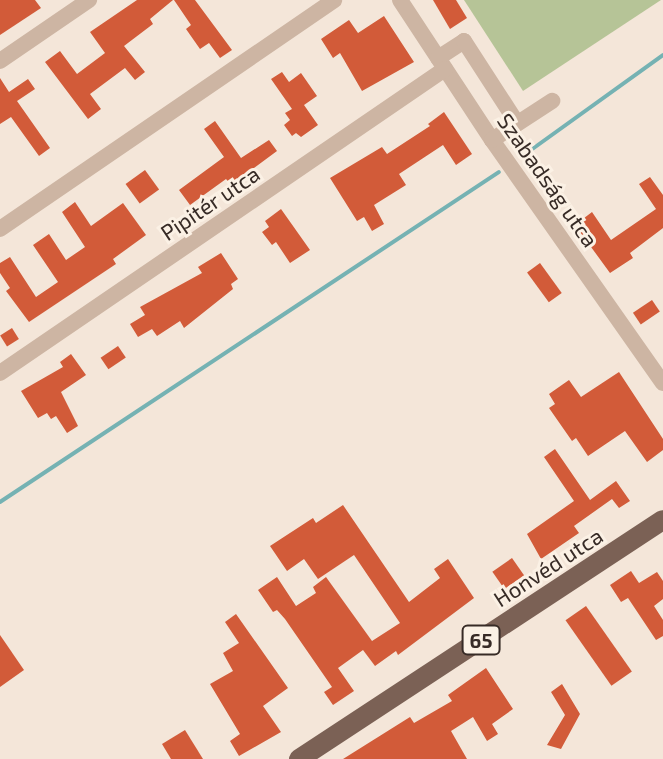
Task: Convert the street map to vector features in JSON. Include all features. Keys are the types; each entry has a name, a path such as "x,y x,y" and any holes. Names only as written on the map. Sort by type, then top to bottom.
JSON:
{"main road":[{"name":"Honvéd utca","path":"299,759 663,520"}],"street":[{"path":"0,61 89,0"},
{"path":"0,229 334,0"},
{"name":"Szabadság utca","path":"400,0 492,140 663,383"},
{"name":"Pipitér utca","path":"0,373 442,63 464,41 517,123"},
{"path":"492,140 552,101"}],"green space":[{"path":"464,0 661,0 523,91"}],"building":[{"path":"0,0 35,0 41,8 0,35"},
{"path":"137,0 173,0 150,19 153,24 124,46 145,72 135,80 125,68 90,94 101,109 88,119 45,62 60,51 77,74 105,53 90,32"},
{"path":"174,0 195,0 232,50 220,58 209,43 200,49 186,29 191,25"},
{"path":"433,0 456,0 467,18 450,29"},
{"path":"384,16 414,62 362,91 340,53 333,58 321,39 349,20 358,33"},
{"path":"282,72 289,82 301,73 317,96 304,105 318,125 301,137 296,133 292,136 284,125 290,120 285,113 292,109 271,79"},
{"path":"0,78 9,92 28,79 35,89 17,101 50,148 39,156 11,117 0,124"},
{"path":"444,112 472,154 456,165 443,145 399,174 406,185 374,205 384,224 372,231 364,217 357,221 330,178 382,147 387,154 430,126 428,124"},
{"path":"215,121 241,158 269,140 277,151 231,185 226,179 190,205 179,190 224,157 204,129"},
{"path":"145,170 159,189 140,204 126,184"},
{"path":"650,177 663,195 663,228 630,253 633,258 610,273 575,225 592,212 611,240 656,209 639,184"},
{"path":"75,202 91,226 123,203 146,235 113,259 116,264 29,322 6,291 10,288 0,273 0,263 10,257 36,297 58,282 33,245 49,234 66,260 85,247 62,212"},
{"path":"281,209 310,250 290,263 276,242 272,245 262,232 269,227 265,221"},
{"path":"221,253 238,279 231,284 233,289 184,328 180,321 157,336 152,329 138,337 130,324 145,315 140,307 202,273 198,267"},
{"path":"540,263 562,293 549,302 527,272"},
{"path":"652,300 660,312 641,324 633,313"},
{"path":"12,328 19,339 7,346 0,335"},
{"path":"118,346 126,358 108,369 101,358"},
{"path":"71,354 86,375 61,392 78,426 67,433 56,416 51,419 47,413 38,418 21,391 63,367 60,362"},
{"path":"619,372 663,439 663,450 647,462 625,431 588,456 576,438 572,441 549,408 555,404 549,394 569,380 581,397"},
{"path":"555,449 590,500 616,481 630,501 619,508 612,499 574,526 579,533 541,559 527,534 574,501 544,457"},
{"path":"343,505 409,602 440,578 434,569 448,559 474,598 398,655 396,651 375,666 363,650 338,668 354,691 333,705 324,692 332,687 285,619 277,610 273,612 258,590 277,577 296,606 316,593 313,587 326,577 372,641 400,623 354,555 318,579 304,559 287,571 270,546 313,518 316,523"},
{"path":"512,558 524,575 504,589 492,572"},
{"path":"631,571 639,583 657,572 663,581 663,599 654,606 663,620 663,636 656,640 628,598 621,602 610,585"},
{"path":"586,606 632,672 611,686 566,620"},
{"path":"236,614 288,688 263,706 281,732 239,756 230,741 240,734 210,684 233,671 223,653 239,643 225,622"},
{"path":"0,635 24,670 0,687"},
{"path":"486,668 513,709 492,724 498,734 487,741 473,717 451,731 467,759 343,759 410,717 414,723 452,701 448,695"},
{"path":"562,684 580,714 561,749 547,745 565,715 551,692"},
{"path":"185,730 203,759 171,759 162,744"}],"waterway":[{"path":"524,155 663,55"},
{"path":"0,502 499,172"}]}
